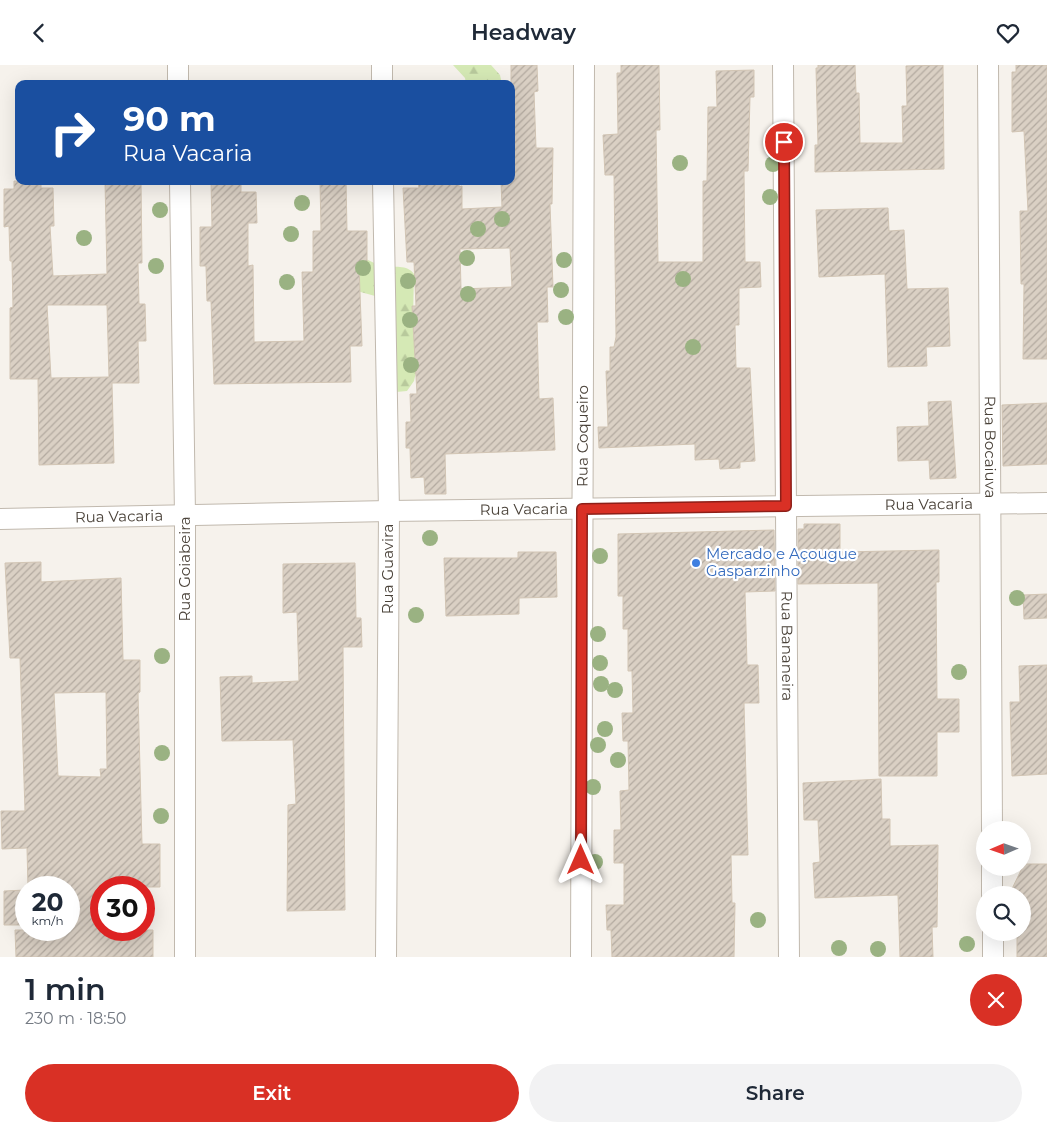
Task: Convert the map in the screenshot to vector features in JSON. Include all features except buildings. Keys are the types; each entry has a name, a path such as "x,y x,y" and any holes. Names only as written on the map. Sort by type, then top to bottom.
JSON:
{"street":[{"path":"178,65 178,80"},
{"path":"382,65 382,80"},
{"name":"Rua Coqueiro","path":"581,957 584,65"},
{"name":"Rua Bananeira","path":"783,65 789,957"},
{"name":"Rua Bocaiuva","path":"988,65 992,821"},
{"name":"Rua Goiabeira","path":"180,185 185,515 185,957"},
{"name":"Rua Guavira","path":"383,185 389,511 386,957"},
{"name":"Rua Vacaria","path":"0,519 389,511 1047,503"},
{"path":"992,941 993,957"}],"green space":[{"path":"453,65 491,65 500,75 501,80 465,80"},
{"path":"364,258 383,266 408,269 414,274 413,318 417,368 414,381 407,391 396,392 375,296 357,291 350,274"}],"place":[{"name":"Mercado e Açougue Gasparzinho","path":"696,563"}],"route":[{"path":"581,860 582,509 786,506 784,142"}]}
